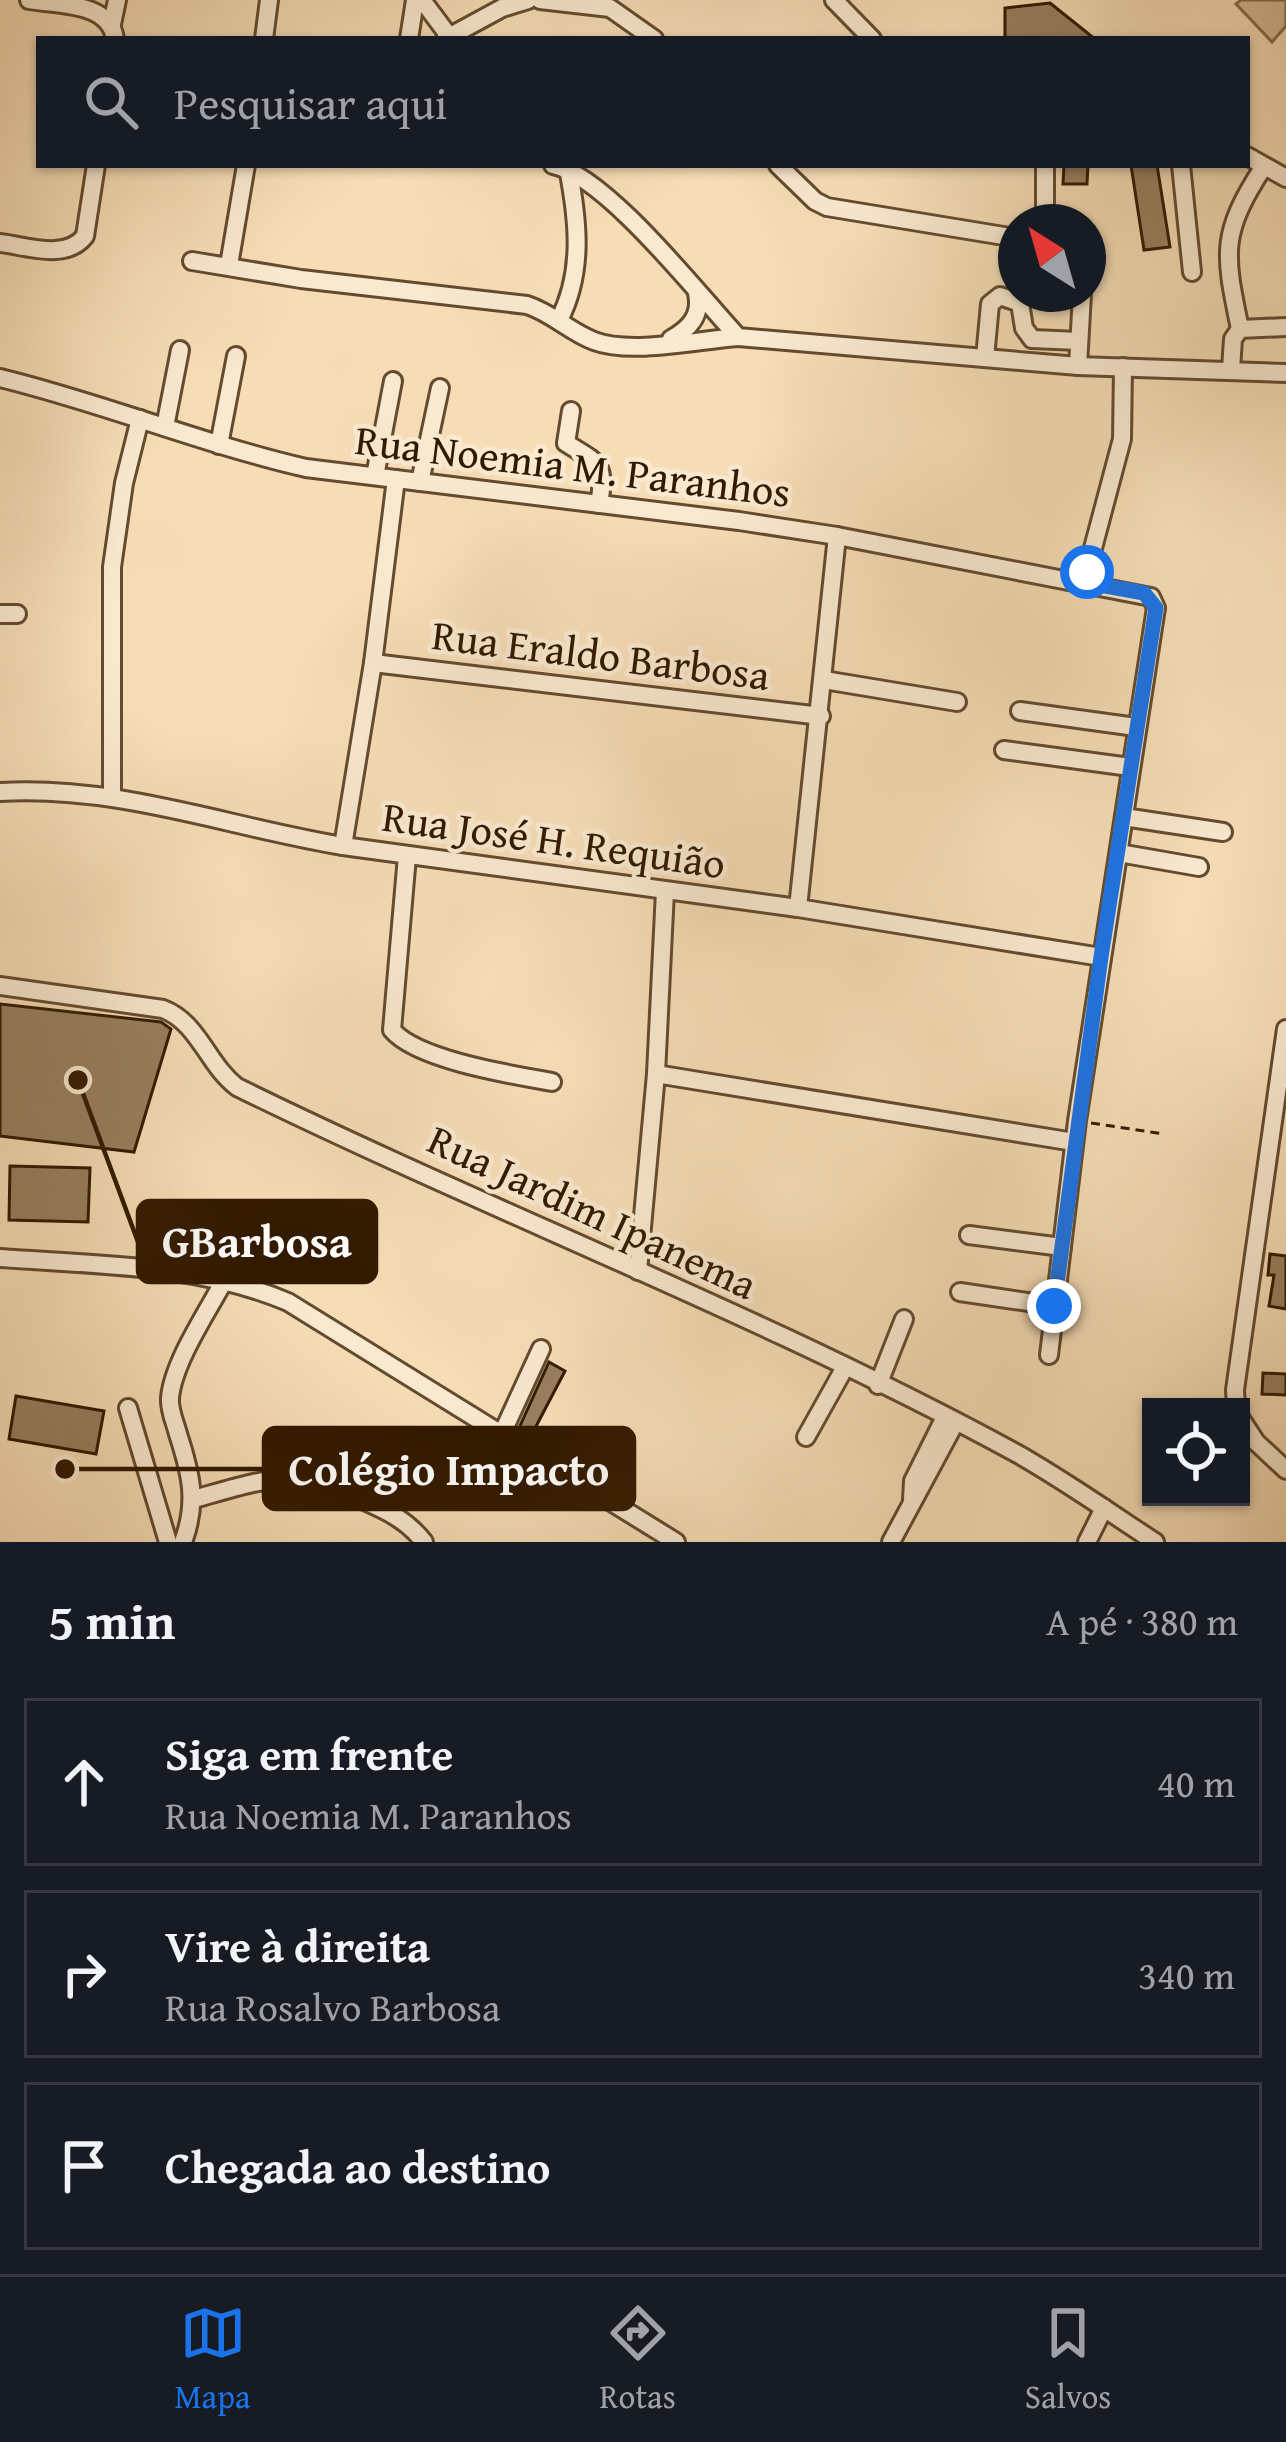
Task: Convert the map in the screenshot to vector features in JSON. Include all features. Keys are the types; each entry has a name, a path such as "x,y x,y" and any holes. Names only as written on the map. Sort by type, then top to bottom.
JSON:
{"street":[{"path":"29,0 97,12 114,32"},
{"path":"114,32 117,0"},
{"path":"264,36 269,0"},
{"path":"418,0 445,36"},
{"path":"411,36 418,0"},
{"path":"451,36 502,8 528,0"},
{"path":"539,0 610,8 650,36"},
{"path":"834,0 869,36"},
{"path":"1250,158 1286,178"},
{"path":"1231,369 1233,340 1240,328 1227,241 1247,192 1264,166"},
{"path":"0,243 58,250 78,245 85,236 95,168"},
{"path":"229,265 246,168"},
{"path":"560,168 575,206 576,272 573,293 560,320"},
{"path":"562,168 612,201 739,337"},
{"path":"781,168 814,201 827,207 998,235"},
{"path":"1045,168 1045,204"},
{"path":"1181,168 1192,272"},
{"path":"192,261 301,279 526,305 587,339 626,348 739,337 1078,366 1286,373"},
{"path":"665,343 692,322 699,304 697,293"},
{"path":"985,358 990,304 1000,296 1020,303 1024,328 1033,339 1079,341"},
{"path":"1078,366 1081,312"},
{"path":"1240,328 1286,327"},
{"path":"165,427 180,350"},
{"path":"219,445 236,356"},
{"path":"1084,582 1122,440 1124,367"},
{"name":"Rua Noemia M. Paranhos","path":"0,378 305,468 838,536 1144,593 1156,608 1136,727"},
{"path":"375,476 393,381"},
{"path":"420,482 440,388"},
{"path":"571,412 566,443 596,460 602,478 599,504"},
{"path":"112,795 112,567 124,483 140,418"},
{"path":"343,846 374,664 395,479"},
{"path":"798,908 838,536"},
{"name":"Rua Eraldo Barbosa","path":"374,664 821,716"},
{"path":"824,680 957,702"},
{"path":"1020,711 1136,727 1074,1142 1049,1355"},
{"path":"1004,750 1130,767"},
{"name":"Rua José H. Requião","path":"0,792 112,795 343,846 798,908 1101,957"},
{"path":"1124,818 1222,832"},
{"path":"1119,853 1199,867"},
{"path":"407,856 392,1030 401,1040 471,1066 552,1082"},
{"path":"638,1270 656,1074 664,891"},
{"name":"Rua Jardim Ipanema","path":"0,986 177,1014 237,1087 638,1270 950,1420 1017,1454 1149,1540"},
{"path":"1235,1398 1280,1119 1286,1029"},
{"path":"656,1074 1074,1142"},
{"path":"969,1235 1061,1247"},
{"path":"0,1258 225,1279 288,1302 674,1541"},
{"path":"183,1542 194,1499 170,1396 225,1279"},
{"path":"960,1292 1054,1306"},
{"path":"878,1385 904,1319"},
{"path":"501,1436 541,1349"},
{"path":"806,1437 844,1369"},
{"path":"128,1408 168,1542"},
{"path":"891,1542 912,1501 914,1481 950,1420"},
{"path":"1250,1433 1286,1470"},
{"path":"194,1499 277,1478 300,1478 393,1513 424,1542"},
{"path":"1087,1542 1104,1508"}],"path":[{"path":"1077,1121 1164,1134"}],"shaded area":[{"path":"1286,0 1286,26 1272,42 1236,4"}],"building":[{"path":"1050,3 1091,36 1005,36 1005,8"},
{"path":"1064,168 1088,168 1087,184 1063,184"},
{"path":"1131,168 1157,168 1170,247 1144,250"},
{"path":"0,1004 161,1022 171,1029 134,1152 0,1136"},
{"path":"10,1166 90,1168 88,1222 9,1220"},
{"path":"1270,1254 1286,1256 1286,1309 1269,1306 1274,1275 1268,1275"},
{"path":"549,1362 565,1371 532,1434 519,1428"},
{"path":"1263,1373 1286,1374 1286,1395 1262,1394"},
{"path":"16,1396 104,1411 96,1454 9,1439"}],"place":[{"name":"GBarbosa","path":"78,1080"},
{"name":"Colégio Impacto","path":"65,1469"}],"route":[{"path":"1054,1306 1077,1121 1156,608 1144,593 1084,582 1087,572"}]}
